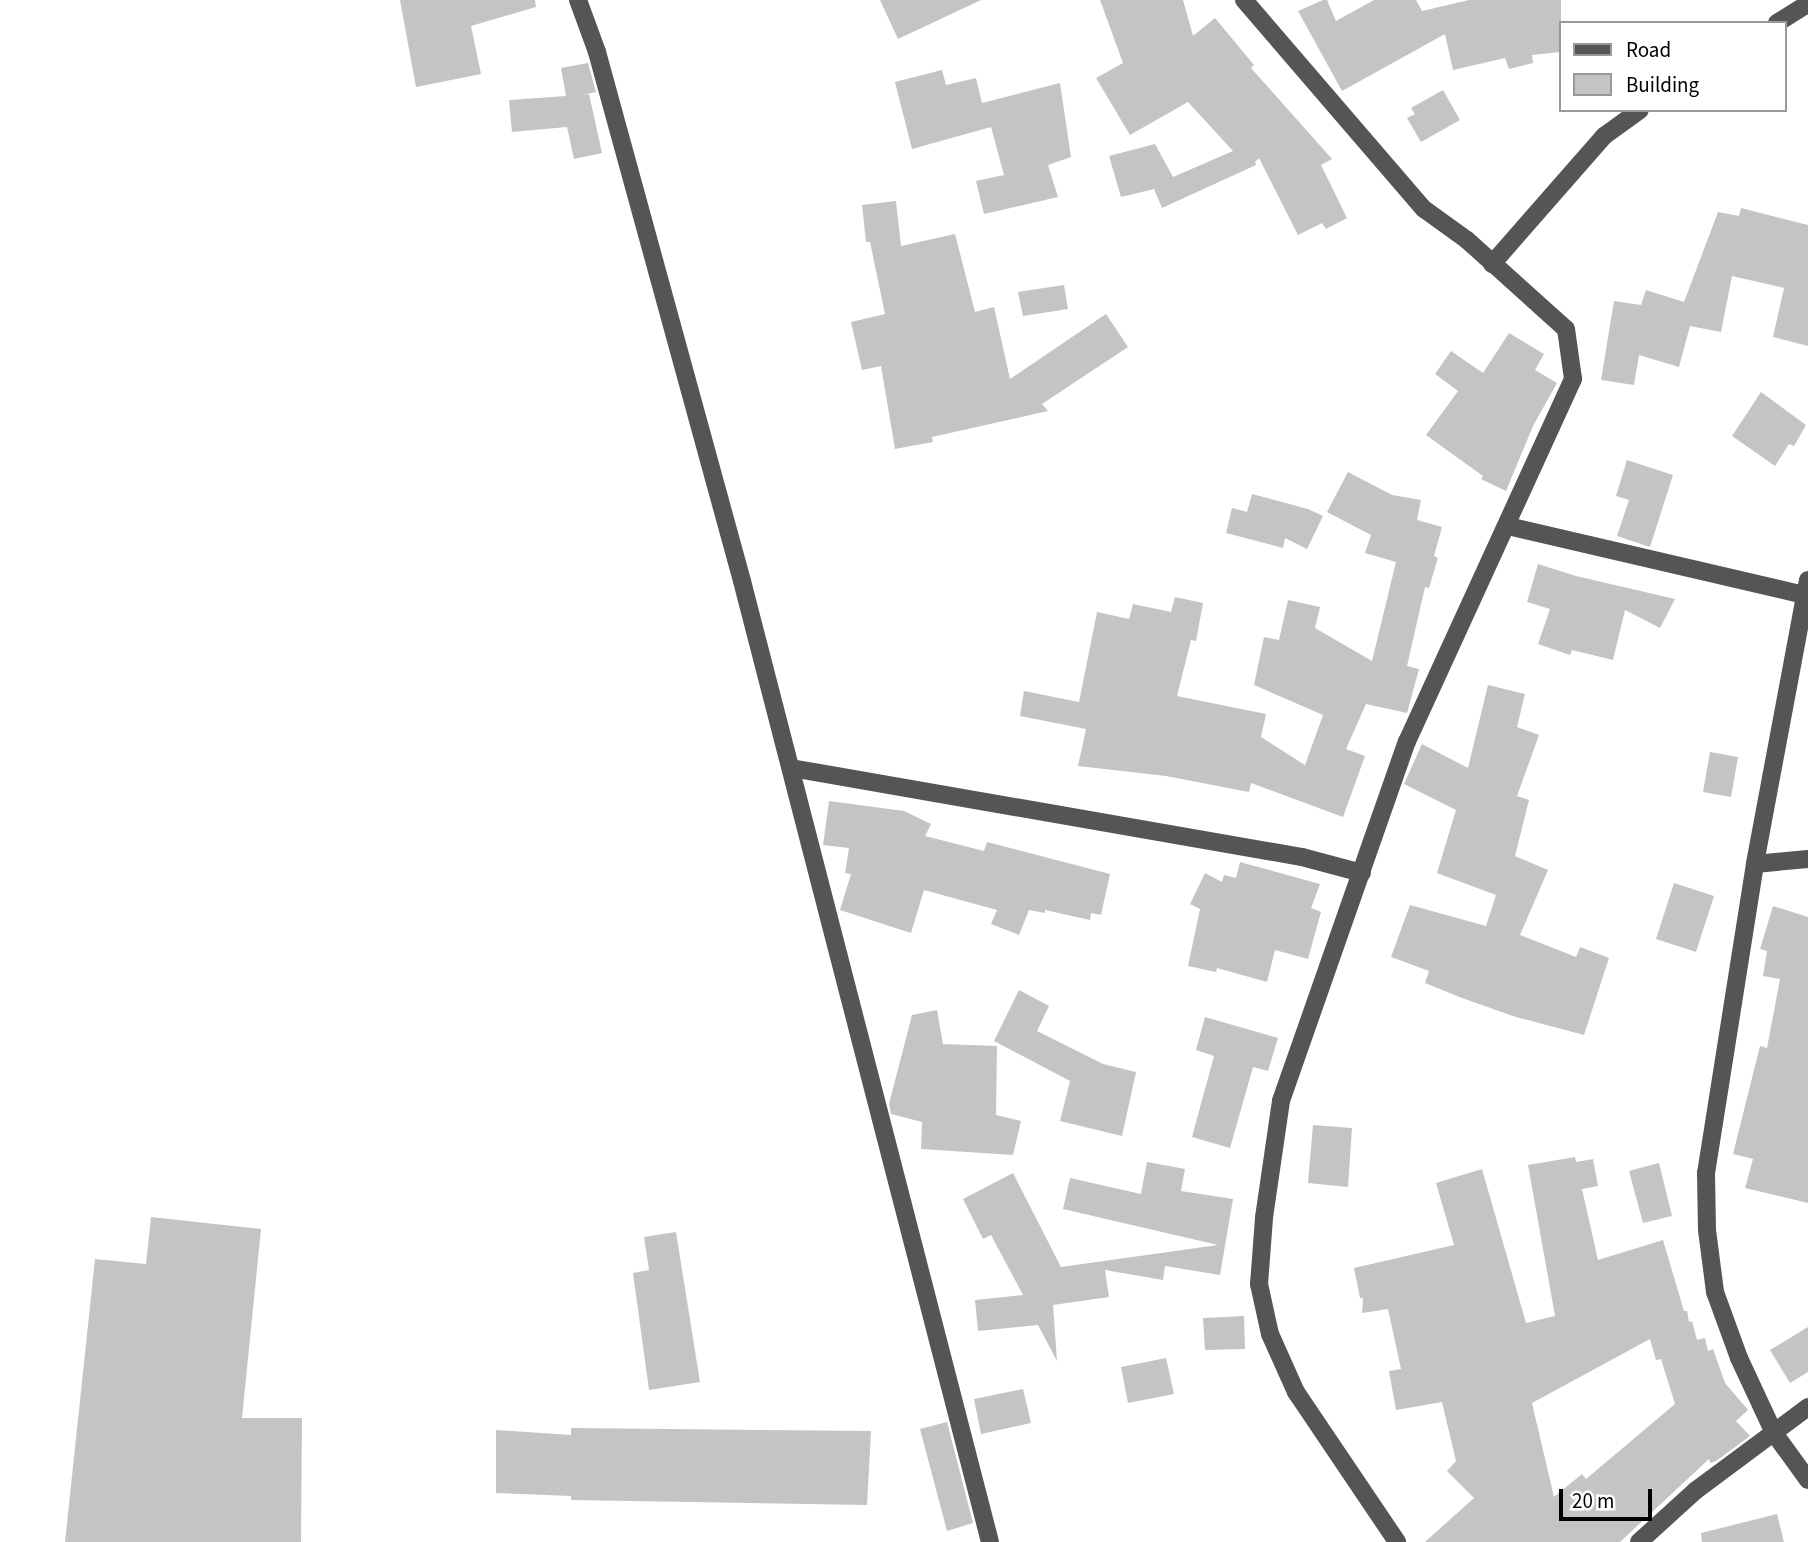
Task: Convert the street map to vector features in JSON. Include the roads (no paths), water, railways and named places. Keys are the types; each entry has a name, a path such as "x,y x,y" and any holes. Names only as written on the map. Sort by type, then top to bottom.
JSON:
{"street":[{"path":"578,0 597,52 791,768 990,1542"},
{"path":"1244,0 1424,209 1467,240 1566,329 1573,379 1508,526 1407,741 1281,1101 1264,1218 1259,1284 1270,1334 1296,1392 1397,1542"},
{"path":"1780,21 1808,4"},
{"path":"1492,264 1604,136 1637,112"},
{"path":"1508,526 1806,587 1755,864 1706,1173 1707,1230 1715,1292 1739,1359 1774,1433 1808,1480"},
{"path":"791,768 1302,857 1362,873"},
{"path":"1755,864 1808,859"},
{"path":"1639,1542 1695,1491 1808,1407"}]}
